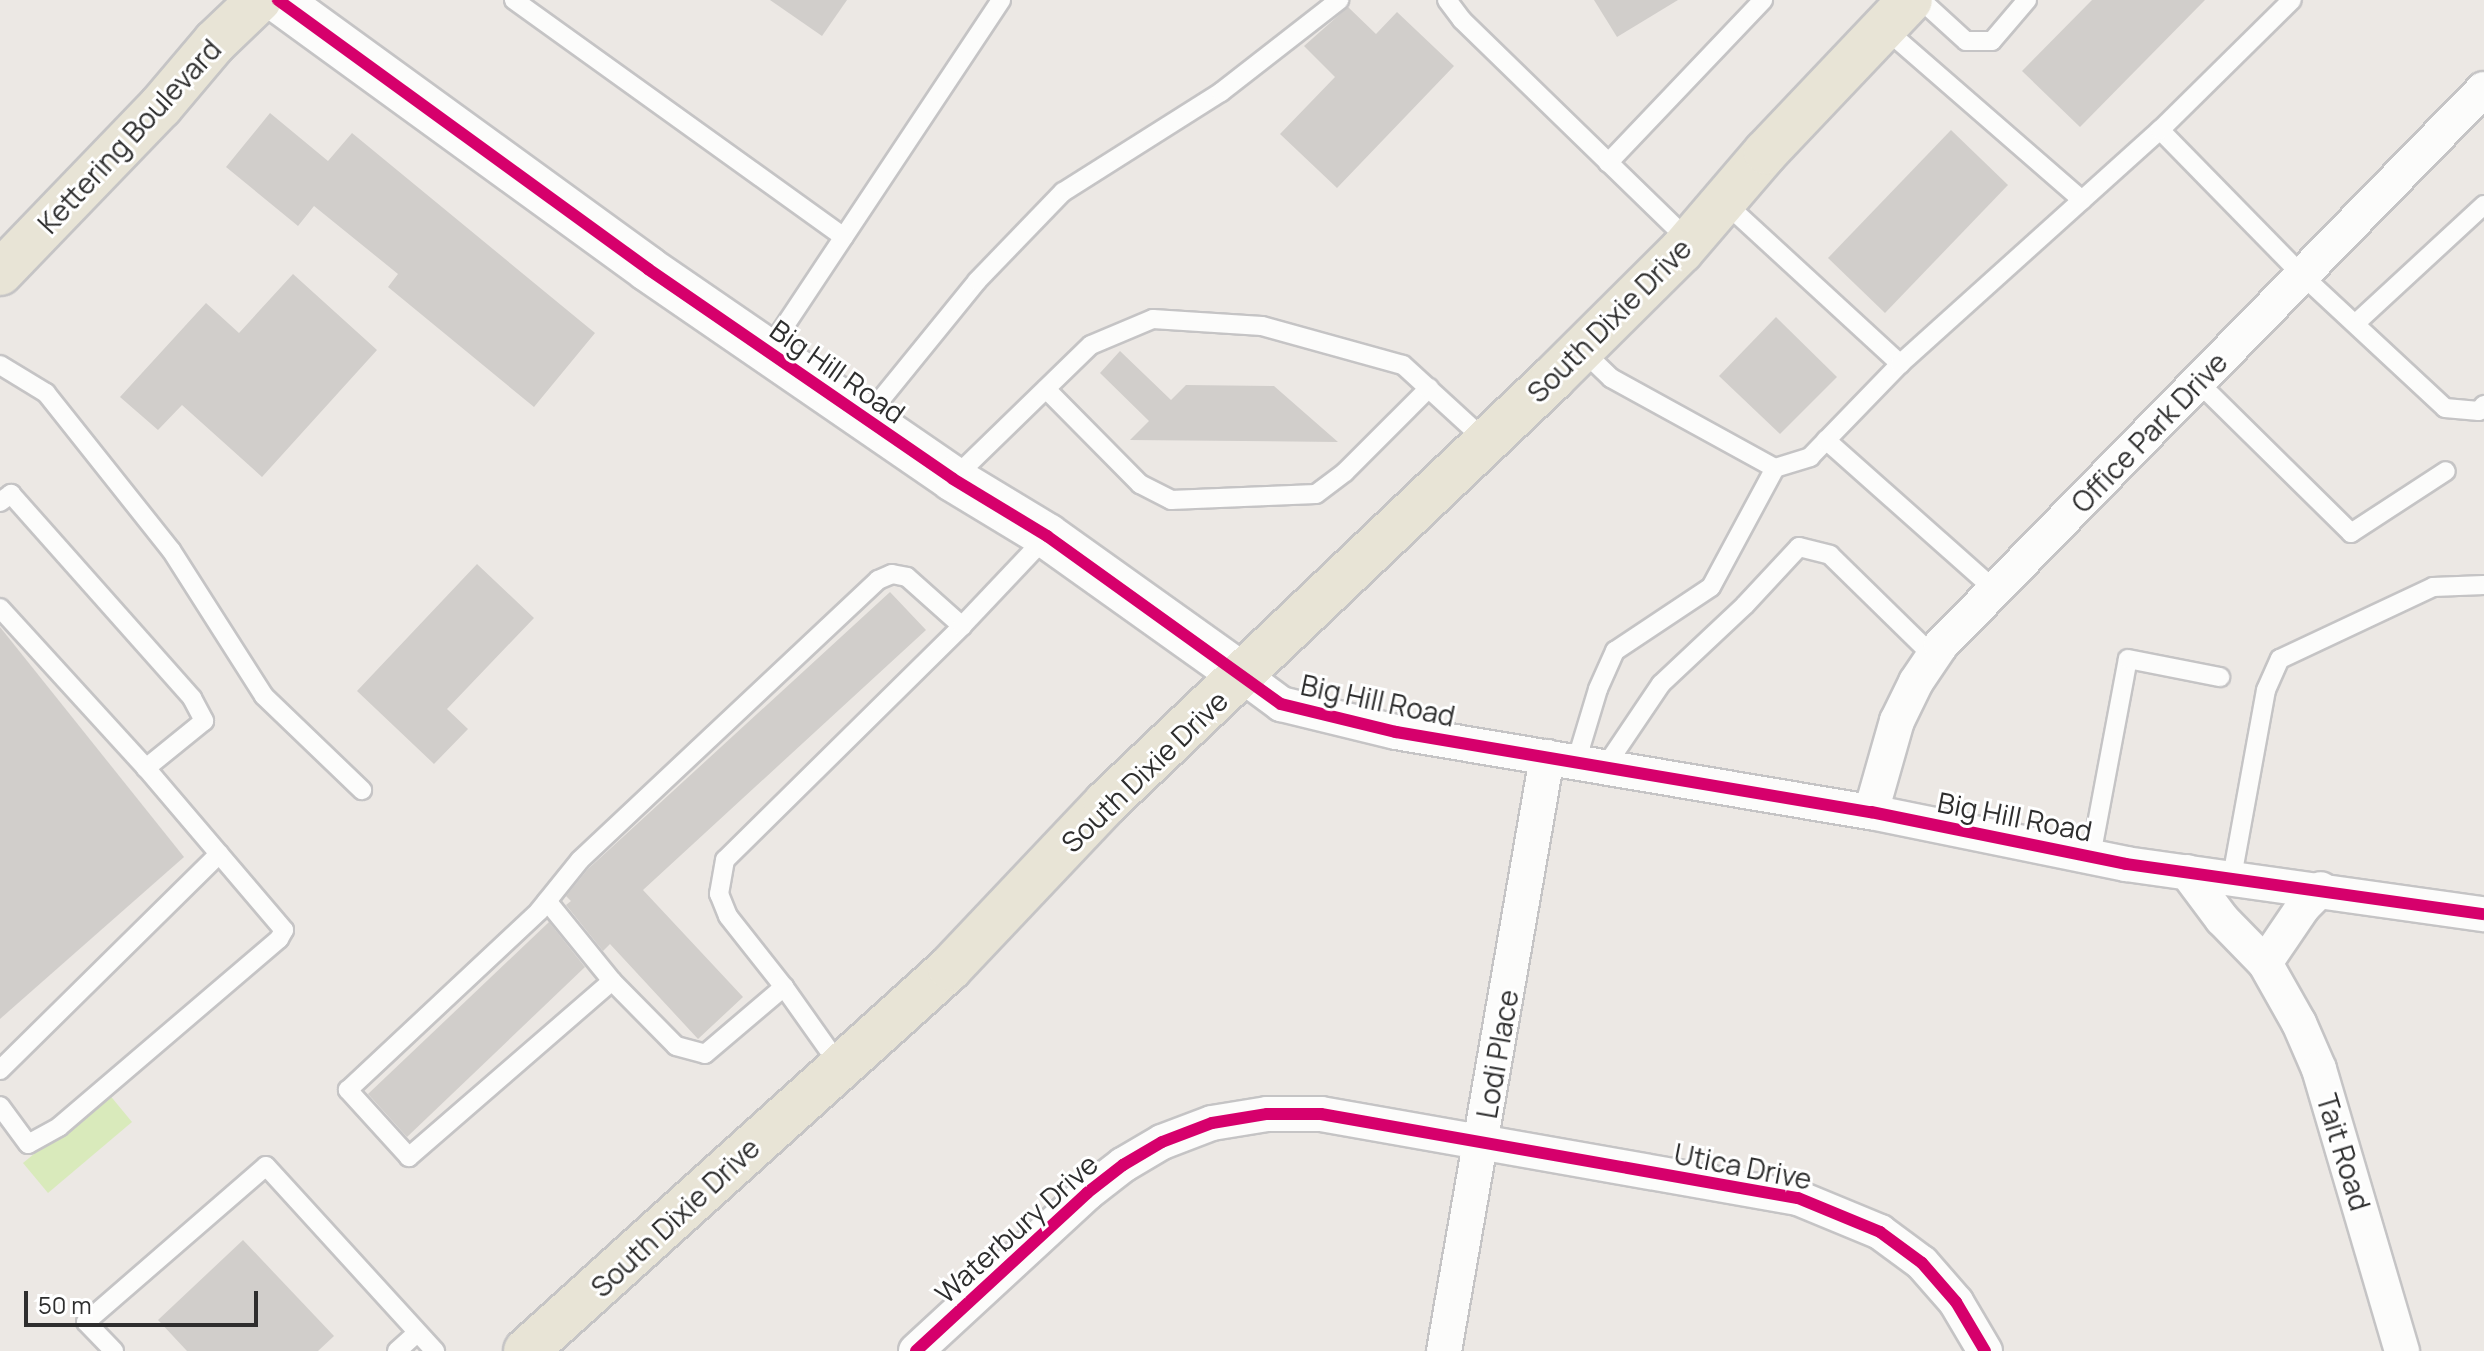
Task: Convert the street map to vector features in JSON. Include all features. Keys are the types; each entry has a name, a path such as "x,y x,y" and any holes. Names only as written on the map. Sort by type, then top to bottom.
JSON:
{"main road":[{"name":"Kettering Boulevard","path":"0,273 160,107 215,42 259,0"},
{"name":"South Dixie Drive","path":"526,1351 950,968 1106,803 1582,350 1689,241 1897,13"}],"street":[{"name":"Big Hill Road","path":"278,0 579,220 953,479 1047,536 1281,704 1396,732 1871,812 2091,856 2484,914"},
{"name":"Office Park Drive","path":"1871,812 1897,721 1933,656 2302,275 2483,95"},
{"name":"Lodi Place","path":"1444,1351 1481,1143 1576,762"},
{"name":"Tait Road","path":"2187,872 2222,919 2265,963 2299,1023 2319,1069 2402,1351"},
{"path":"2265,963 2303,907 2321,889"},
{"name":"Waterbury Drive","path":"916,1351 1111,1175 1162,1142 1212,1123 1267,1114 1321,1114 1481,1143"},
{"name":"Utica Drive","path":"1481,1143 1798,1198 1848,1216 1880,1232 1922,1263 1956,1302 1985,1351"}],"lane":[{"path":"514,0 844,237"},
{"path":"768,352 1001,0"},
{"path":"865,419 977,281 1063,192 1221,92 1339,0"},
{"path":"1447,0 1462,20 1689,241"},
{"path":"1608,163 1763,0"},
{"path":"1921,0 1966,41 1992,41 2027,0"},
{"path":"1576,762 1598,689 1615,651 1711,587 1775,468 1810,457 1900,364 2160,130 2292,0"},
{"path":"1897,13 2082,200"},
{"path":"2160,130 2302,275 2445,408 2479,411 2484,405"},
{"path":"1723,201 1900,364"},
{"path":"2356,323 2484,205"},
{"path":"953,479 1091,345 1153,319 1262,326 1403,365 1486,441"},
{"path":"1582,350 1611,378 1775,468"},
{"path":"0,365 46,393 171,550 264,696 362,790"},
{"path":"2198,382 2351,533 2446,471"},
{"path":"1046,389 1140,484 1171,500 1316,494 1345,472 1429,388"},
{"path":"1826,440 1995,590"},
{"path":"0,502 11,494 192,698 204,721 146,768"},
{"path":"840,1066 728,916 719,894 725,860 962,626 1047,536"},
{"path":"1576,762 1745,605 1799,547 1830,555 1933,656"},
{"path":"612,981 409,1157 348,1090 547,901 580,860 878,580 892,574 907,577 962,626"},
{"path":"2232,877 2266,690 2280,659 2433,587 2484,585"},
{"path":"0,608 146,768 274,914 284,930 279,939 59,1127 28,1144 0,1106"},
{"path":"2091,856 2128,659 2220,677"},
{"path":"0,1070 219,854"},
{"path":"547,901 612,981 676,1046 705,1054 784,987"},
{"path":"114,1351 86,1322 266,1166 435,1351"},
{"path":"397,1351 417,1333"}],"green space":[{"path":"108,1093 132,1122 48,1193 23,1163"}],"building":[{"path":"770,0 847,0 822,36"},
{"path":"1594,0 1678,0 1617,37"},
{"path":"2092,0 2205,0 2080,127 2022,71"},
{"path":"1348,7 1376,34 1397,12 1454,66 1337,188 1280,134 1335,77 1304,46"},
{"path":"270,113 328,161 352,133 595,333 534,407 388,287 398,274 314,206 298,226 226,167"},
{"path":"1951,130 2008,185 1885,313 1828,258"},
{"path":"293,274 377,350 262,477 182,405 158,430 120,397 206,303 239,333"},
{"path":"1776,317 1837,377 1780,434 1719,376"},
{"path":"1120,351 1171,400 1186,385 1274,386 1338,442 1130,440 1149,421 1100,373"},
{"path":"477,564 534,618 447,709 468,729 434,764 357,691"},
{"path":"890,592 926,630 643,890 743,997 698,1039 610,944 603,951 566,905 571,901 566,896 588,869"},
{"path":"0,627 184,857 0,1019"},
{"path":"549,922 585,967 407,1137 368,1094"},
{"path":"243,1240 334,1336 318,1351 187,1351 158,1320"}],"cycle path":[{"path":"278,0 648,269 953,479 1047,536 1281,704 1396,732 1871,812 2126,864 2484,914"},
{"path":"916,1351 1087,1193 1123,1165 1162,1142 1212,1123 1267,1114 1321,1114 1798,1198 1880,1232 1922,1263 1956,1302 1985,1351"}]}
